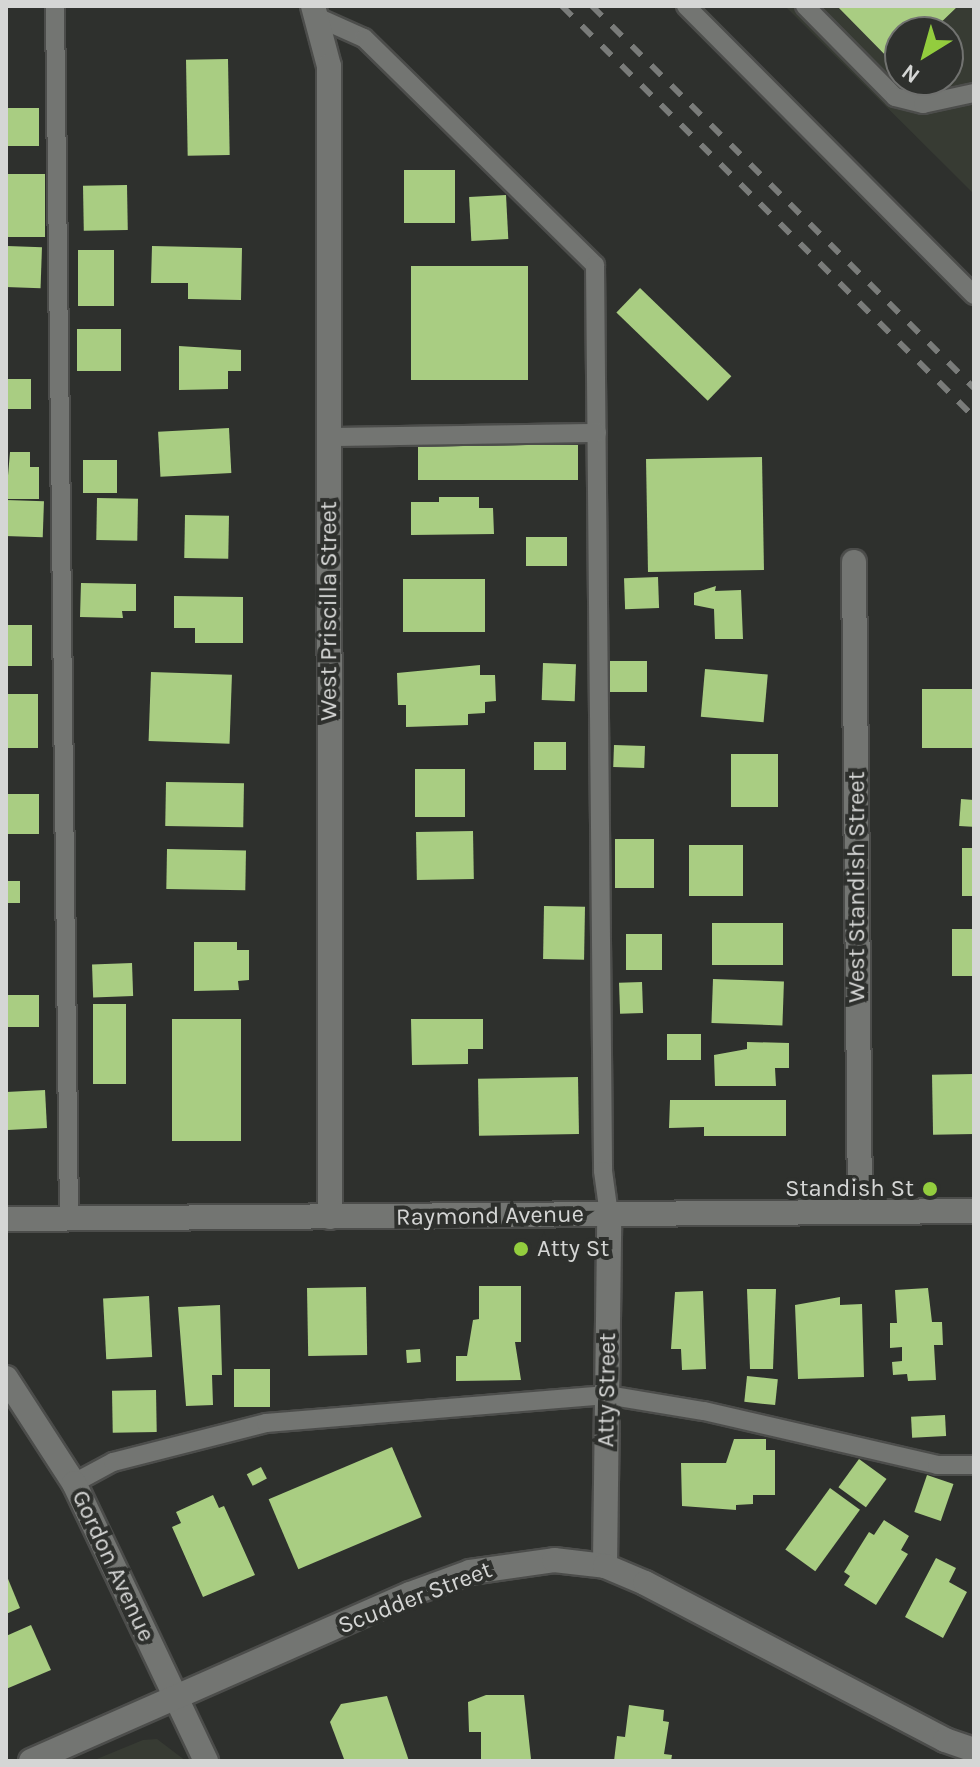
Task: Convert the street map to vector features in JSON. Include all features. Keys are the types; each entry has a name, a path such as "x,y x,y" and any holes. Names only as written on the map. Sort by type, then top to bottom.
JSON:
{"street":[{"name":"West Priscilla Street","path":"316,12 329,66 330,1217"},
{"name":"West Standish Street","path":"854,562 860,1212"},
{"name":"Raymond Avenue","path":"6,1219 974,1211"},
{"name":"Atty Street","path":"605,1566 609,1215"},
{"name":"Gordon Avenue","path":"6,1378 74,1483 206,1761"},
{"name":"Scudder Street","path":"31,1761 470,1572 554,1560 605,1566 945,1740 974,1750"}],"lane":[{"path":"55,6 69,1218"},
{"path":"686,6 974,295"},
{"path":"805,6 895,97 923,104 974,93"},
{"path":"316,12 364,38 595,265 603,1171 609,1215"},
{"path":"329,437 597,433"},
{"path":"74,1483 113,1462 266,1423 607,1395 704,1411 937,1465 974,1465"}],"shaded area":[{"path":"785,6 974,6 974,194"},
{"path":"157,1739 186,1761 92,1761 143,1740"}],"building":[{"path":"837,6 958,6 948,16 884,16 884,54"},
{"path":"228,59 230,155 188,156 186,60"},
{"path":"6,108 39,108 39,146 6,146"},
{"path":"404,170 455,170 455,223 404,223"},
{"path":"6,174 45,174 45,237 6,237"},
{"path":"127,185 128,230 84,231 83,186"},
{"path":"506,195 508,239 471,241 469,197"},
{"path":"7,246 42,247 41,288 6,287"},
{"path":"152,246 242,248 241,300 188,299 188,283 151,283"},
{"path":"78,250 114,250 114,306 78,306"},
{"path":"411,266 528,266 528,380 411,380"},
{"path":"640,288 731,376 708,401 616,312"},
{"path":"77,329 121,329 121,371 77,371"},
{"path":"179,346 241,350 241,371 228,371 228,389 179,390"},
{"path":"6,379 31,379 31,409 6,409"},
{"path":"229,428 231,473 160,477 158,432"},
{"path":"418,445 578,445 578,480 418,480"},
{"path":"10,452 30,452 30,467 39,467 39,499 6,499"},
{"path":"762,457 764,570 648,572 646,459"},
{"path":"83,460 117,460 117,493 83,493"},
{"path":"439,497 479,497 479,508 493,508 494,534 411,535 411,502 439,502"},
{"path":"97,498 138,499 137,541 96,540"},
{"path":"6,500 44,501 43,537 6,536"},
{"path":"185,515 229,516 228,559 184,558"},
{"path":"526,537 567,537 567,566 526,566"},
{"path":"658,577 659,608 625,609 624,578"},
{"path":"403,579 485,579 485,632 403,632"},
{"path":"81,583 136,584 136,611 122,611 123,618 80,617"},
{"path":"716,586 715,591 741,590 743,639 715,639 714,609 694,605 694,593"},
{"path":"174,596 243,597 243,643 195,643 195,628 174,628"},
{"path":"6,625 32,625 32,666 6,666"},
{"path":"610,661 647,661 647,692 610,692"},
{"path":"543,663 576,664 575,701 542,700"},
{"path":"480,665 480,675 495,675 496,701 485,702 485,713 468,714 468,725 406,727 406,705 398,705 397,673"},
{"path":"705,669 768,674 764,722 701,717"},
{"path":"151,672 232,675 230,744 149,741"},
{"path":"922,689 974,689 974,748 922,748"},
{"path":"6,694 38,694 38,748 6,748"},
{"path":"534,742 566,742 566,770 534,770"},
{"path":"614,745 645,746 644,768 613,767"},
{"path":"731,754 778,754 778,807 731,807"},
{"path":"415,769 465,769 465,817 415,817"},
{"path":"166,782 244,783 243,827 165,826"},
{"path":"6,794 39,794 39,834 6,834"},
{"path":"961,799 974,800 972,827 959,826"},
{"path":"473,831 474,879 417,880 416,832"},
{"path":"615,839 654,839 654,888 615,888"},
{"path":"689,845 743,845 743,896 689,896"},
{"path":"962,848 974,848 974,896 962,896"},
{"path":"167,849 246,850 245,890 166,889"},
{"path":"6,881 20,881 20,903 6,903"},
{"path":"544,906 585,907 584,960 543,959"},
{"path":"712,923 783,923 783,965 712,965"},
{"path":"952,929 974,929 974,976 952,976"},
{"path":"626,934 662,934 662,970 626,970"},
{"path":"194,942 237,942 237,950 249,950 249,980 238,981 239,990 194,991"},
{"path":"132,963 133,996 93,997 92,964"},
{"path":"713,979 784,981 782,1025 711,1023"},
{"path":"642,982 643,1013 620,1014 619,983"},
{"path":"6,995 39,995 39,1027 6,1027"},
{"path":"93,1004 126,1004 126,1084 93,1084"},
{"path":"172,1019 241,1019 241,1141 172,1141"},
{"path":"411,1019 483,1019 483,1049 468,1049 468,1064 412,1065"},
{"path":"667,1034 701,1034 701,1060 667,1060"},
{"path":"747,1042 789,1043 789,1068 775,1068 776,1086 715,1086 714,1055 747,1049"},
{"path":"973,1074 974,1134 933,1135 932,1075"},
{"path":"578,1077 579,1134 479,1136 478,1079"},
{"path":"45,1090 47,1128 8,1130 6,1092"},
{"path":"670,1100 786,1100 786,1136 704,1136 704,1127 669,1128"},
{"path":"479,1286 521,1286 521,1342 515,1342 521,1380 456,1381 456,1356 467,1356 473,1320 479,1319"},
{"path":"366,1287 367,1355 308,1356 307,1288"},
{"path":"928,1288 932,1322 942,1322 943,1345 934,1345 936,1380 908,1381 907,1374 893,1375 892,1362 902,1361 902,1347 890,1348 890,1323 897,1323 895,1290"},
{"path":"747,1289 776,1289 773,1369 750,1369"},
{"path":"703,1291 706,1369 682,1370 681,1349 671,1349 675,1292"},
{"path":"149,1296 152,1357 106,1359 103,1298"},
{"path":"840,1297 840,1305 862,1304 864,1377 798,1379 795,1305"},
{"path":"220,1305 222,1375 212,1375 213,1405 186,1406 178,1307"},
{"path":"420,1349 421,1362 407,1363 406,1350"},
{"path":"234,1369 270,1369 270,1407 234,1407"},
{"path":"747,1376 778,1379 775,1405 744,1402"},
{"path":"156,1390 157,1432 113,1433 112,1391"},
{"path":"945,1415 946,1436 912,1438 911,1417"},
{"path":"734,1439 766,1439 766,1450 775,1450 775,1495 753,1495 753,1504 736,1505 736,1510 682,1506 681,1463 726,1463"},
{"path":"392,1447 422,1517 298,1569 269,1499"},
{"path":"859,1459 887,1479 866,1507 838,1487"},
{"path":"261,1467 267,1479 253,1486 247,1474"},
{"path":"927,1475 953,1484 941,1521 914,1512"},
{"path":"830,1488 860,1510 815,1571 785,1549"},
{"path":"213,1495 219,1508 224,1506 255,1575 203,1597 172,1527 181,1523 176,1512"},
{"path":"884,1520 909,1536 901,1550 908,1554 876,1605 844,1585 850,1576 844,1572 869,1532 874,1535"},
{"path":"936,1558 956,1568 949,1582 967,1592 943,1638 905,1617"},
{"path":"6,1574 20,1608 6,1614"},
{"path":"31,1625 51,1670 6,1689 6,1636"},
{"path":"486,1695 524,1695 531,1759 481,1760 481,1732 469,1732 468,1702"},
{"path":"387,1696 409,1761 344,1759 330,1722 341,1704"},
{"path":"629,1705 664,1710 663,1721 669,1722 664,1754 672,1755 671,1761 614,1761 617,1736 625,1737"}],"railway":[{"path":"562,6 974,417"},
{"path":"592,6 974,388"}],"place":[{"name":"Standish St","path":"930,1189"},
{"name":"Atty St","path":"521,1249"}]}
